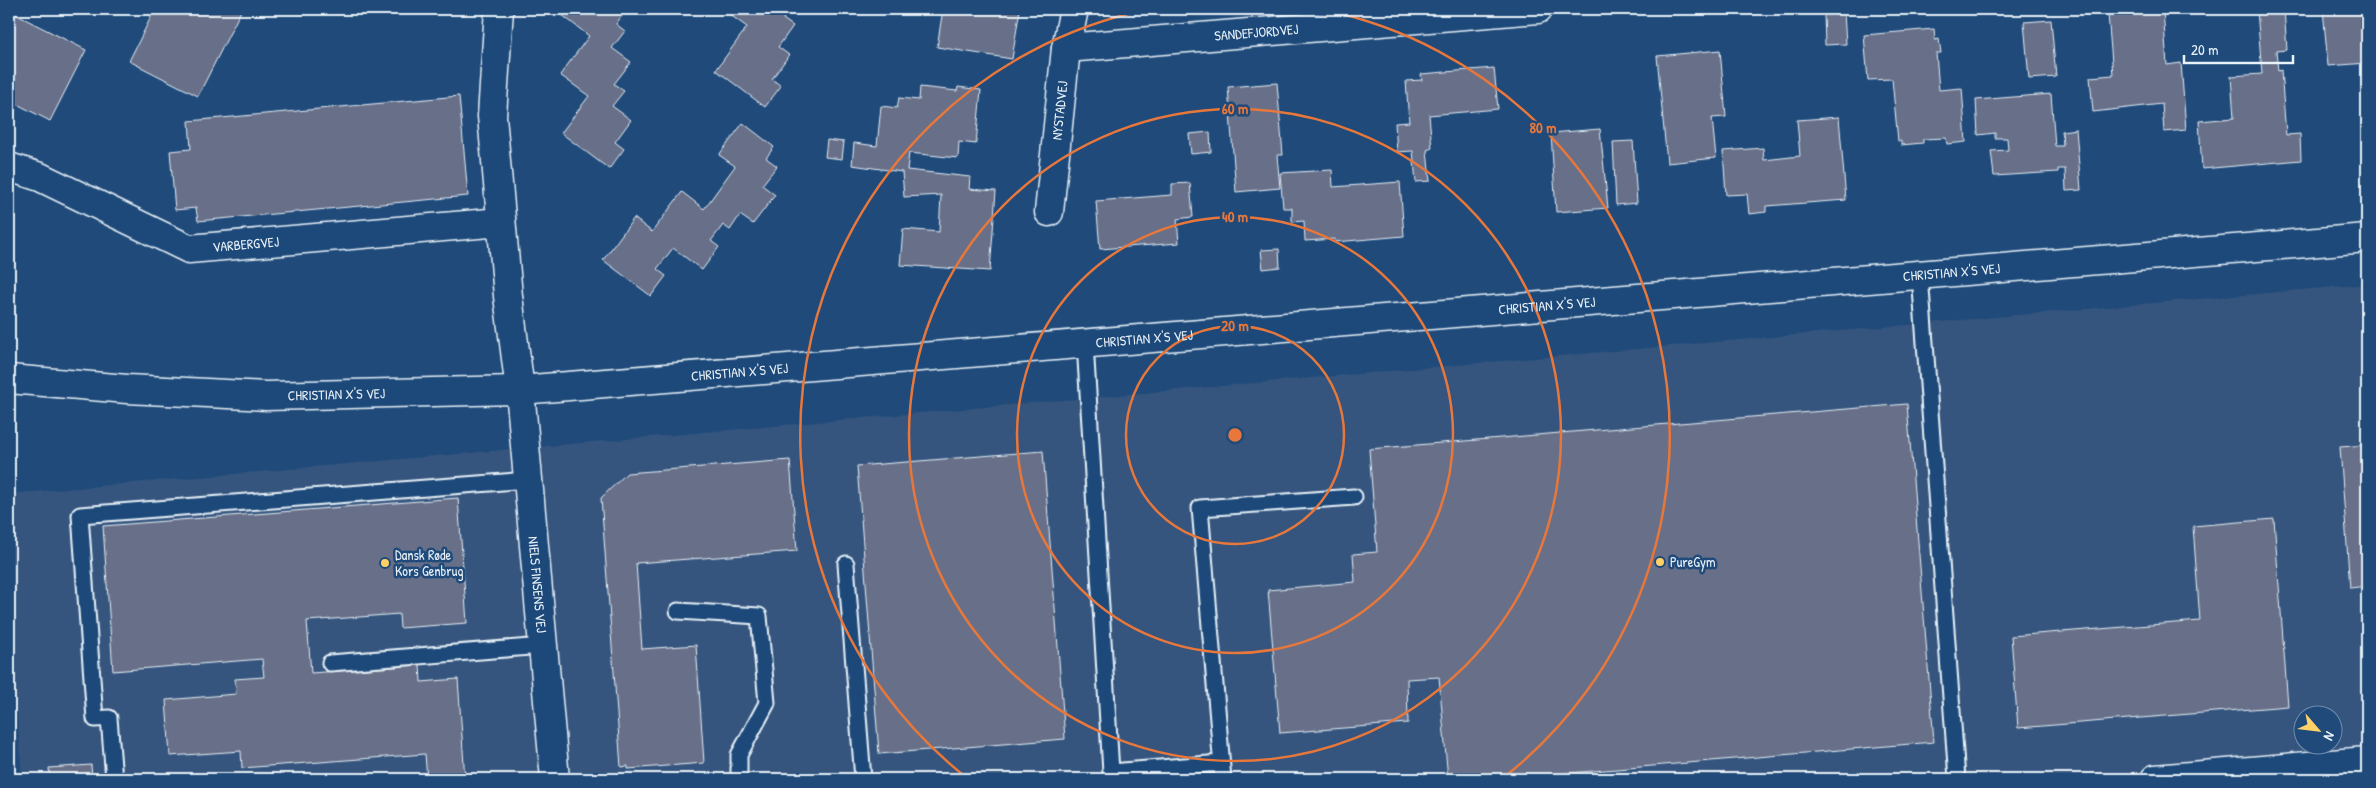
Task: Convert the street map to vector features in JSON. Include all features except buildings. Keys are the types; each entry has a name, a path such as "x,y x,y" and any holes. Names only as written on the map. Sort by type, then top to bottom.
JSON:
{"street":[{"path":"499,9 492,116 508,296 520,390"},
{"name":"NYSTADVEJ","path":"1049,212 1066,48 1074,9"},
{"name":"SANDEFJORDVEJ","path":"1066,48 1538,9"},
{"name":"VARBERGVEJ","path":"9,167 40,178 189,249 501,222"},
{"name":"CHRISTIAN X'S VEJ","path":"9,379 127,389 266,396 520,390 2367,238"},
{"name":"NIELS FINSENS VEJ","path":"520,390 555,779"},
{"path":"2155,779 2367,761"}],"lane":[{"path":"1920,275 1957,779"},
{"path":"1085,343 1111,772 1221,763"},
{"path":"114,779 109,718 95,719 80,515 528,480"},
{"path":"1223,779 1200,508 1354,497"},
{"path":"846,564 862,779"},
{"path":"678,611 759,616 767,703 739,755 739,779"},
{"path":"330,663 543,646"}],"shaded area":[{"path":"2367,284 2367,779 22,779 9,603 9,494"}],"place":[{"name":"PureGym","path":"1660,562"},
{"name":"Dansk Røde Kors Genbrug","path":"385,563"}]}
